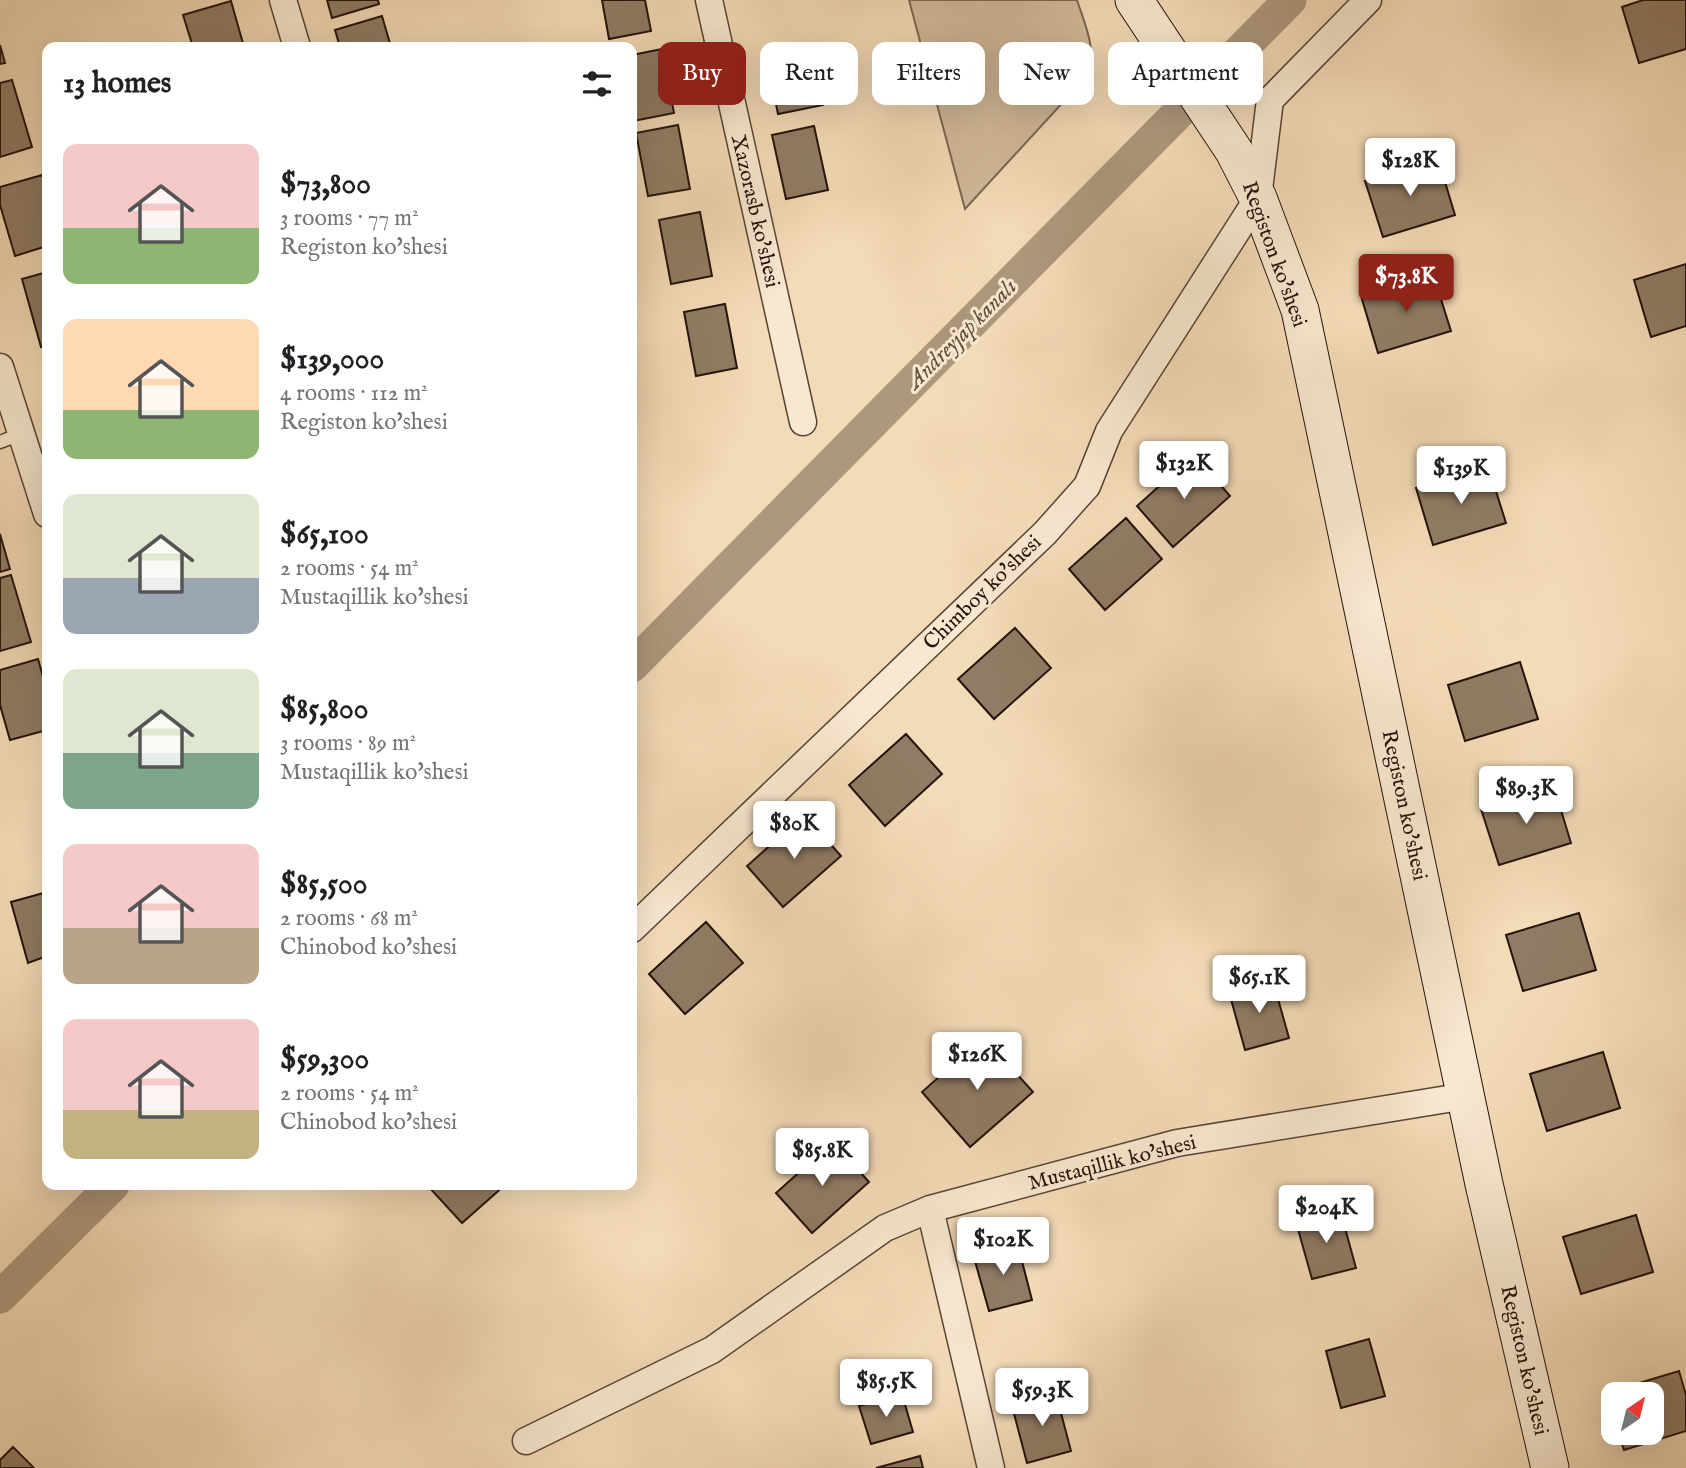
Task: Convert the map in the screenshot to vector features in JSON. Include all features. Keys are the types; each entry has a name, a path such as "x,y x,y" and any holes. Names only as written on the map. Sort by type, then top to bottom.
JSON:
{"street":[{"path":"283,0 296,42"},
{"name":"Xazorasb ko'shesi","path":"709,0 803,422"},
{"path":"1258,198 1270,100 1368,0"},
{"name":"Registon ko'shesi","path":"1138,8 1234,151 1258,198 1300,310 1466,1096 1550,1468"},
{"name":"Chimboy ko'shesi","path":"637,924 1045,533 1087,486 1110,431 1258,198"},
{"path":"0,367 10,438 42,504"},
{"name":"Mustaqillik ko'shesi","path":"526,1441 712,1350 885,1228 930,1209 1177,1143 1466,1096"},
{"path":"930,1209 991,1468"}],"shaded area":[{"path":"909,0 1077,0 1089,37 1090,42 999,42 999,105 1060,105 965,209 937,105 985,105 985,42 920,42"}],"building":[{"path":"327,0 378,0 379,4 332,18"},
{"path":"602,0 645,0 651,31 609,39"},
{"path":"1643,0 1686,0 1686,49 1639,63 1622,7"},
{"path":"231,1 243,42 191,42 183,15"},
{"path":"382,16 390,42 339,42 335,30"},
{"path":"0,45 5,63 0,64"},
{"path":"658,50 658,105 672,105 674,113 637,120 637,54"},
{"path":"12,80 32,147 0,157 0,83"},
{"path":"776,105 823,105 778,114"},
{"path":"678,125 690,189 648,196 637,133"},
{"path":"814,126 828,190 786,199 772,135"},
{"path":"1438,159 1455,215 1383,237 1365,181"},
{"path":"42,175 42,248 15,256 0,205 0,187"},
{"path":"700,212 712,276 671,284 659,220"},
{"path":"1686,264 1686,326 1651,337 1634,280"},
{"path":"42,273 41,347 22,279"},
{"path":"1433,274 1451,331 1378,353 1361,296"},
{"path":"725,304 737,368 696,376 684,312"},
{"path":"1194,455 1230,496 1173,547 1137,506"},
{"path":"1488,466 1506,523 1433,545 1416,488"},
{"path":"1126,518 1162,559 1105,610 1069,569"},
{"path":"0,534 10,569 0,572"},
{"path":"11,575 31,642 0,651 0,578"},
{"path":"1015,628 1051,668 994,719 958,679"},
{"path":"38,659 42,673 42,731 10,740 0,705 0,670"},
{"path":"1520,662 1538,719 1465,741 1448,685"},
{"path":"906,734 942,774 885,826 849,785"},
{"path":"1554,787 1571,843 1499,865 1481,809"},
{"path":"804,815 841,856 783,907 747,866"},
{"path":"42,893 42,958 28,963 11,902"},
{"path":"1579,913 1596,970 1523,991 1506,935"},
{"path":"706,922 743,963 685,1014 649,974"},
{"path":"1273,981 1289,1038 1245,1050 1229,992"},
{"path":"984,1037 1033,1092 970,1147 922,1092"},
{"path":"1603,1052 1620,1108 1547,1131 1530,1074"},
{"path":"833,1142 869,1182 812,1233 776,1193"},
{"path":"432,1190 499,1190 462,1223"},
{"path":"1340,1210 1356,1268 1312,1279 1296,1222"},
{"path":"1636,1215 1653,1272 1581,1294 1563,1237"},
{"path":"1017,1242 1032,1300 989,1311 973,1254"},
{"path":"1369,1339 1385,1396 1341,1408 1326,1351"},
{"path":"1679,1371 1686,1395 1686,1431 1664,1438 1664,1382 1642,1382"},
{"path":"902,1394 913,1432 871,1444 859,1406"},
{"path":"1056,1394 1071,1451 1027,1463 1012,1406"},
{"path":"13,1447 34,1468 0,1468 0,1460"},
{"path":"920,1456 923,1468 876,1468"}],"waterway":[{"name":"Andreyjap kanalı","path":"637,661 1290,0"},
{"name":"Andreyjap kanalı","path":"0,1297 108,1190"}]}
